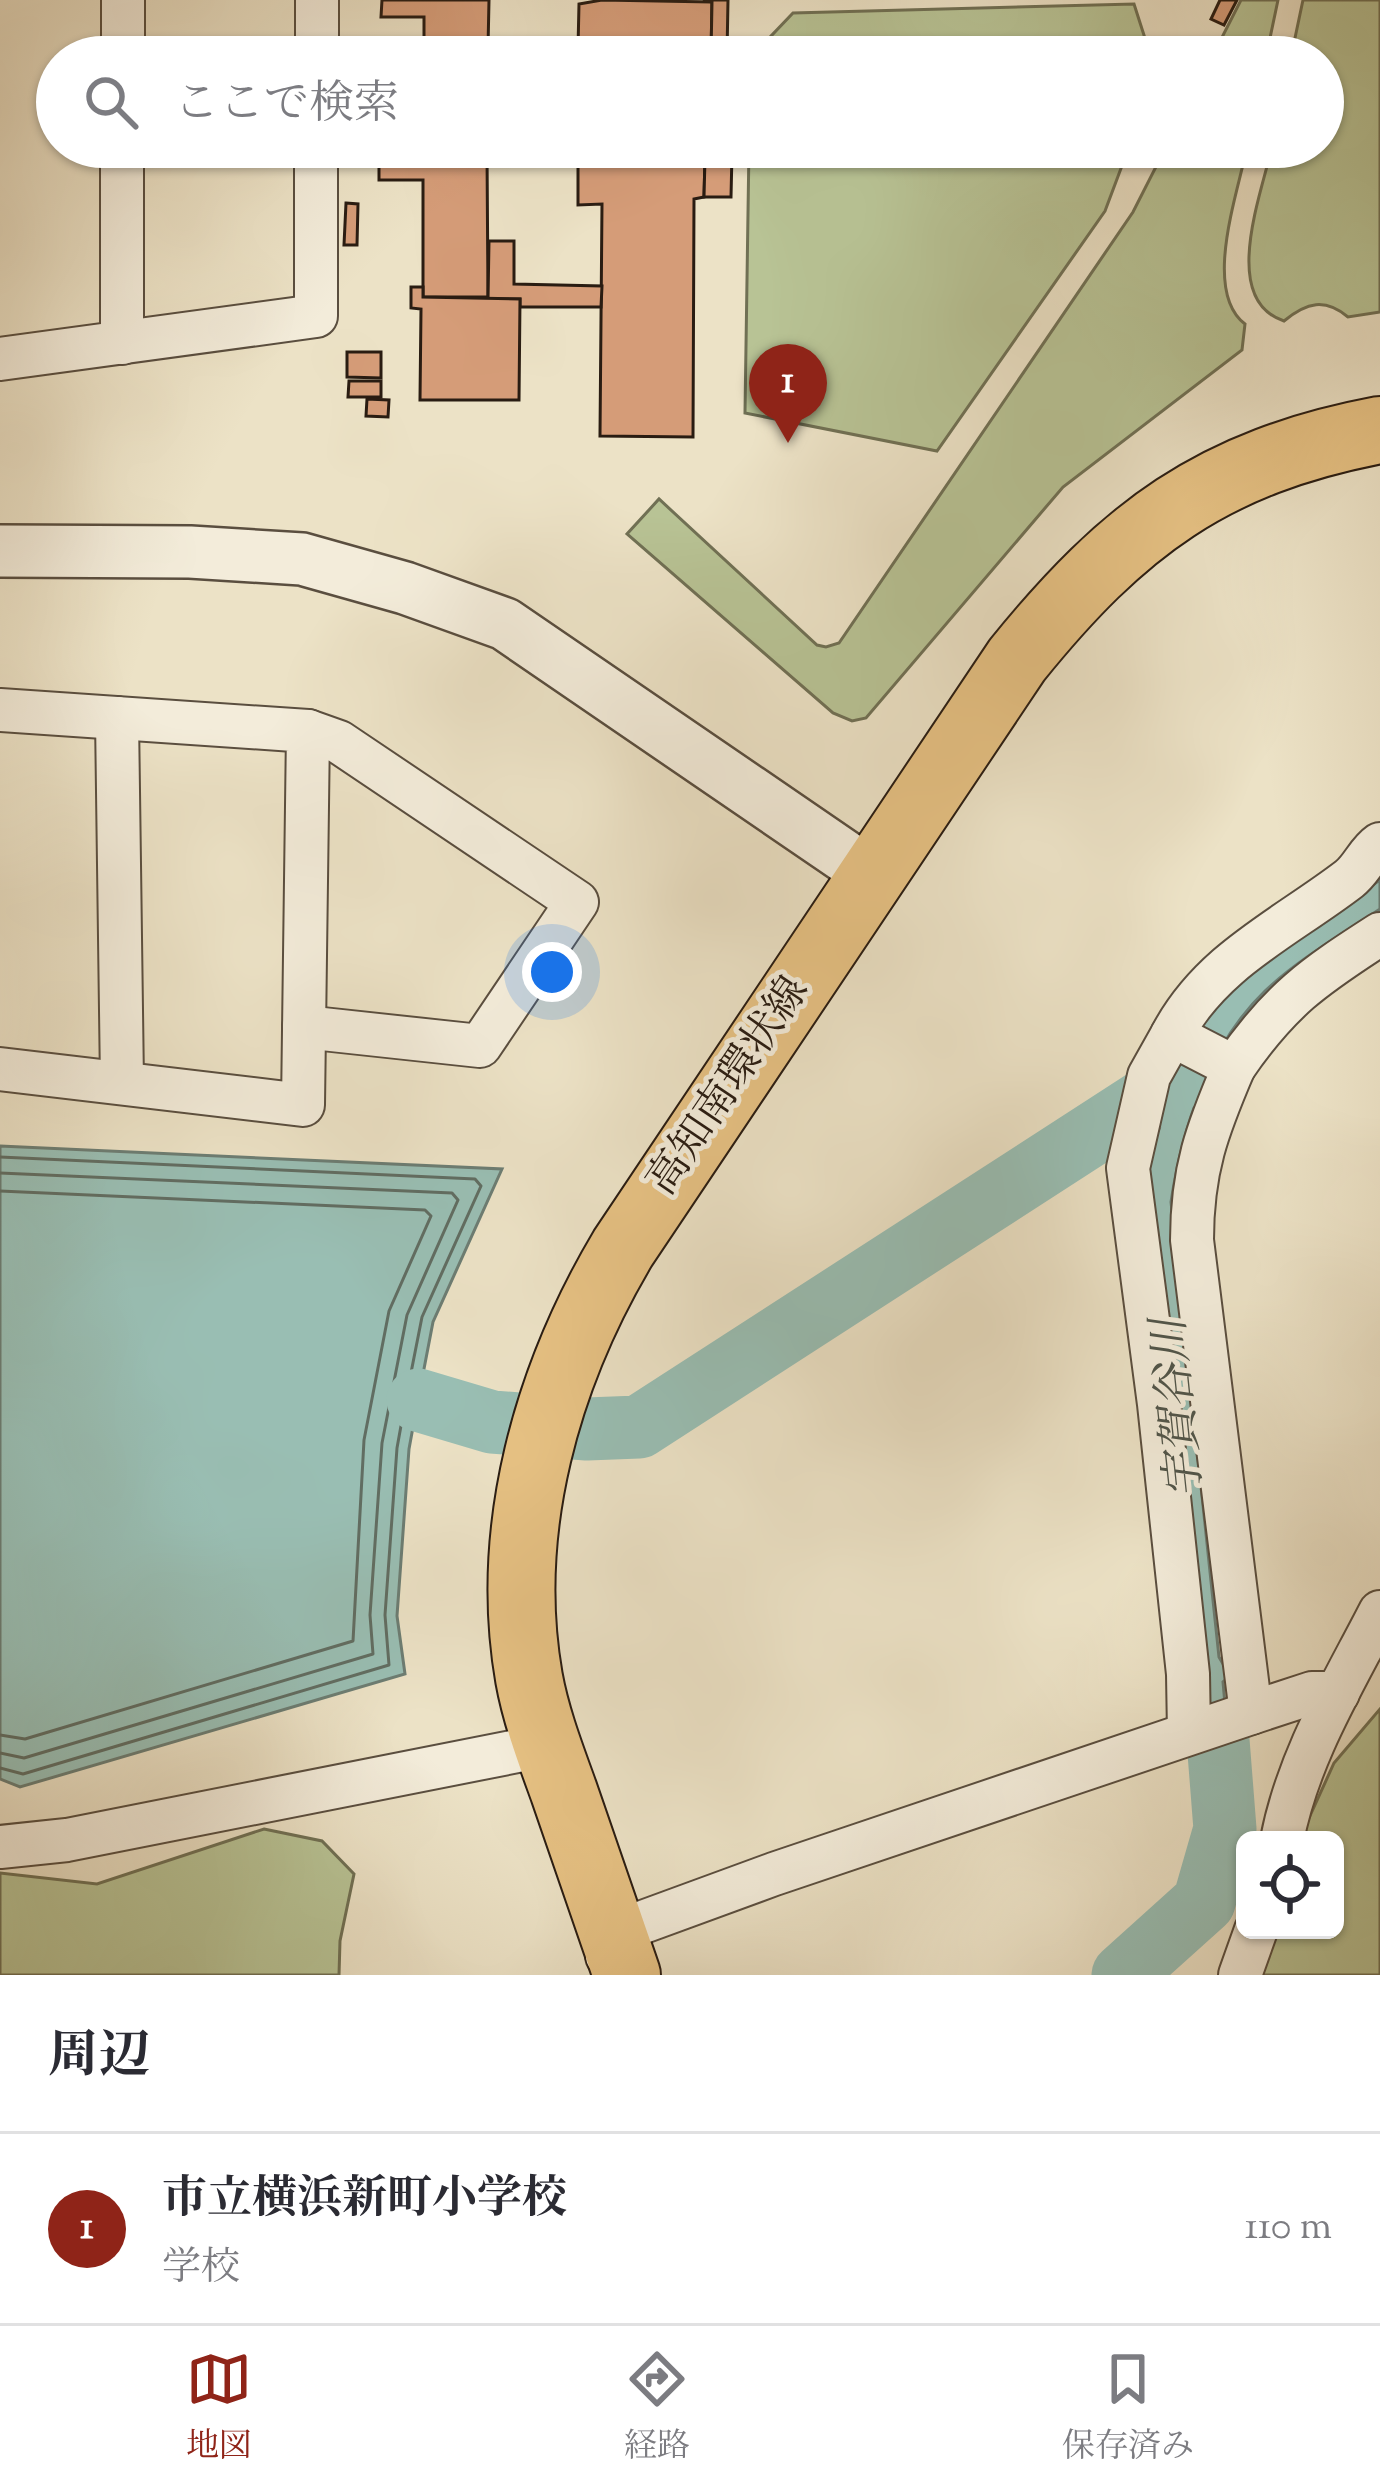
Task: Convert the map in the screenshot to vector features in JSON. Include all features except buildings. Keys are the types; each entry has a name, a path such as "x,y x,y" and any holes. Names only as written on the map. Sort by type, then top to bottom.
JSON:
{"main road":[{"name":"高知南環状線","path":"614,1961 529,1678 522,1580 542,1433 591,1301 1017,660 1071,593 1176,506 1240,470 1380,430"}],"street":[{"path":"122,36 123,0"},
{"path":"317,0 317,36"},
{"path":"122,168 122,343"},
{"path":"0,359 316,316 316,168"},
{"path":"0,551 190,552 302,560 405,588 506,624 872,875"},
{"path":"0,710 308,731 339,742 577,902 481,1046 304,1027"},
{"path":"117,718 122,1083"},
{"path":"0,1069 304,1105 308,731"},
{"path":"1220,1723 1188,1675 1127,1168 1149,1076 1176,1037 1188,1004 1220,970 1355,875 1380,844"},
{"path":"1220,1723 1192,1190 1228,1064 1304,983 1380,934"},
{"path":"1176,1037 1228,1064"},
{"path":"1284,1831 1310,1744 1380,1612"},
{"path":"614,1961 795,1866 1312,1693 1338,1693"},
{"path":"0,1847 68,1840 548,1745"},
{"path":"1240,1975 1253,1939"}],"green space":[{"path":"1241,0 1278,0 1270,36 1223,36"},
{"path":"1303,0 1380,0 1380,312 1348,317 1332,307 1316,305 1284,321 1265,309 1254,292 1250,244 1267,168 1344,168 1344,36 1295,36"},
{"path":"1134,4 1144,36 771,36 793,13"},
{"path":"749,168 1121,168 1105,211 937,451 745,413"},
{"path":"1155,168 1242,168 1224,266 1232,309 1245,324 1242,350 1063,487 866,718 852,721 833,713 627,534 659,499 817,645 839,643 1133,212"},
{"path":"1380,1709 1380,1975 1244,1975 1254,1939 1344,1939 1344,1831 1303,1831 1334,1763"},
{"path":"264,1829 322,1841 354,1874 340,1941 339,1975 0,1975 0,1873 97,1884"}],"water":[{"path":"1380,880 1380,909 1278,979 1228,1036 1191,1117 1171,1202 1219,1657 1230,1676 1223,1682 1236,1827 1215,1820 1198,1688 1148,1157 1164,1116 1147,1113 1198,1020 1242,975"},
{"path":"0,1146 502,1169 433,1322 418,1400 409,1449 397,1616 405,1674 20,1787 0,1779"}],"waterway":[{"path":"418,1400 492,1422 587,1429 639,1427 1190,1071"},
{"name":"宇賀谷川","path":"1123,1975 1204,1902 1225,1829 1218,1740"}],"place":[{"name":"市立横浜新町小学校","path":"788,443"}]}
